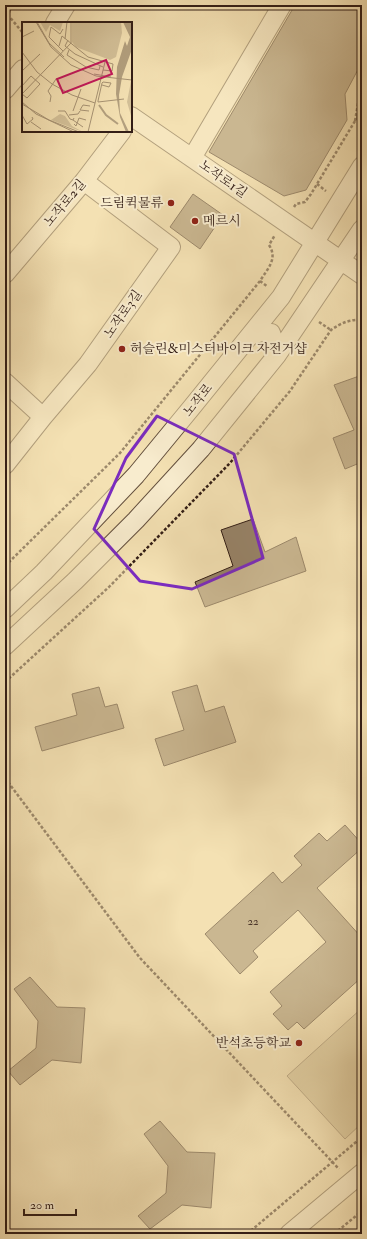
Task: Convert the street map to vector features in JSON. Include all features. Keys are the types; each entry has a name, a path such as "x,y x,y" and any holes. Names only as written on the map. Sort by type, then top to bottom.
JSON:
{"street":[{"path":"56,22 66,5"},
{"path":"192,158 282,5"},
{"path":"5,90 22,70"},
{"name":"노작로1길","path":"132,123 192,158 362,275"},
{"name":"노작로2길","path":"5,274 84,181 121,132"},
{"name":"노작로","path":"5,609 44,572 136,475 250,336 281,297 362,166"},
{"name":"노작로3길","path":"5,465 88,364 171,246 84,181"},
{"path":"5,646 75,581 136,520 201,449 277,355 362,229"},
{"path":"250,336 261,332 271,333 277,355"},
{"path":"5,382 43,417"},
{"path":"289,1234 357,1178"}],"path":[{"path":"12,5 8,15 22,32"},
{"path":"355,121 362,87"},
{"path":"296,204 305,202 311,194 362,107"},
{"path":"355,121 362,112"},
{"path":"5,566 125,447 260,281 272,262 273,252 269,245"},
{"path":"5,682 109,587 230,463 290,391 331,330 348,321 362,320"},
{"path":"5,698 8,701 7,720 5,724"},
{"path":"5,778 140,958 333,1162 357,1178"},
{"path":"247,1234 362,1137"},
{"path":"334,1234 362,1211"}],"highlighted area":[{"path":"157,416 234,454 263,558 192,589 140,581 94,529 126,458"}],"shaded area":[{"path":"362,1008 362,1123 345,1139 287,1076"}],"building":[{"path":"295,5 362,5 362,62 345,94 347,120 306,190 284,196 209,152"},
{"path":"193,194 223,215 200,249 170,227"},
{"path":"362,375 362,462 345,469 333,438 354,430 334,385"},
{"path":"253,519 265,552 296,537 306,571 205,607 195,582 233,566 221,530"},
{"path":"197,685 205,712 224,706 236,742 164,766 155,739 184,730 172,692"},
{"path":"99,687 105,707 117,704 124,728 42,751 35,727 77,715 72,694"},
{"name":"반석초등학교","path":"345,825 362,844 362,848 317,888 362,938 362,977 304,1029 297,1022 288,1030 273,1014 282,1006 270,992 326,942 298,910 253,951 258,957 240,974 205,934 273,872 282,883 302,865 294,856 319,833 327,841"},
{"path":"30,977 57,1007 85,1008 81,1063 52,1060 20,1085 8,1071 36,1048 38,1021 14,989"},
{"path":"160,1121 187,1152 215,1153 211,1208 182,1205 150,1229 138,1216 166,1193 168,1166 144,1134"}],"place":[{"name":"드림퀵물류","path":"171,203"},
{"name":"메르시","path":"195,221"},
{"name":"허슬린&미스터바이크 자전거샵","path":"122,349"},
{"name":"반석초등학교","path":"299,1043"}]}
